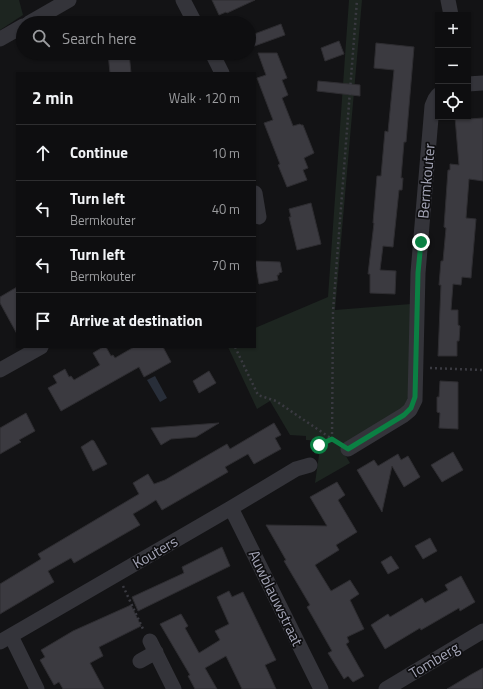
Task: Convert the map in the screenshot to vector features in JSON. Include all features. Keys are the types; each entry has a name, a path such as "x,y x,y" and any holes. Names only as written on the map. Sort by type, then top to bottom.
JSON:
{"street":[{"path":"40,16 69,0"},
{"path":"183,0 191,16"},
{"path":"448,0 450,12"},
{"path":"0,39 16,30"},
{"path":"216,60 222,72"},
{"path":"471,84 483,83"},
{"name":"Bermkouter","path":"348,449 408,412 415,400 418,273 432,106 435,99"},
{"path":"256,201 258,217"},
{"path":"0,370 39,348"},
{"name":"Kouters","path":"6,639 296,469 310,465"},
{"name":"Auwblauwstraat","path":"231,508 321,689"},
{"name":"Tomberg","path":"386,689 483,631"},
{"path":"6,639 37,689"},
{"path":"140,661 153,647 174,689"}],"path":[{"path":"332,439 333,311 357,0"},
{"path":"234,348 258,395 276,400 348,449"},
{"path":"416,368 483,370"},
{"path":"310,465 319,445 332,439"},
{"path":"117,574 153,647"}],"shaded area":[{"path":"0,0 19,0 23,15 16,16 16,20 0,30"},
{"path":"349,0 362,0 335,310 411,304 409,395 403,409 340,446 350,463 315,483 321,441 306,440 306,436 290,435 270,401 257,409 228,348 256,348 256,328 328,297"},
{"path":"155,376 167,398 160,402 147,380"}],"building":[{"path":"212,0 255,0 227,13 226,12 219,15"},
{"path":"281,24 285,35 256,45 256,33"},
{"path":"339,41 344,54 325,61 321,48"},
{"path":"376,43 414,47 406,142 404,142 401,178 403,178 402,190 399,190 393,247 383,246 380,270 396,271 395,294 370,293 370,274 368,274 374,223 377,176 381,176 385,131 388,132 394,70 374,68"},
{"path":"258,53 277,53 287,78 282,80 288,95 282,98 293,126 300,124 303,125 314,153 304,158 308,168 303,170 307,180 287,187 264,123 273,120 257,78 266,75"},
{"path":"109,60 130,60 131,72 110,72"},
{"path":"318,81 360,85 360,96 317,91"},
{"path":"483,118 483,181 469,179 466,218 476,219 471,278 462,277 461,285 453,284 451,310 458,310 458,325 460,326 459,341 457,341 457,356 438,356 441,285 439,285 446,228 444,227 448,170 450,170 450,164 459,165 455,120"},
{"path":"311,203 321,244 297,250 289,217 291,217 289,209"},
{"path":"256,261 280,262 282,272 277,275 278,280 259,284"},
{"path":"16,288 16,332 0,303 0,297"},
{"path":"101,348 107,348 111,356 113,355 115,358 132,348 164,348 171,362 144,377 139,367 61,411 48,388 57,383 53,376 65,369 69,377 71,376 74,380 100,365 93,353"},
{"path":"209,371 216,383 199,393 193,381"},
{"path":"440,381 458,382 458,429 439,428 440,413 437,412 437,397 439,397"},
{"path":"26,413 35,431 19,440 21,442 0,454 0,428"},
{"path":"219,423 196,437 171,439 161,445 151,428"},
{"path":"274,423 281,435 275,438 281,449 254,464 248,454 225,467 228,472 162,510 156,500 133,514 140,525 74,563 71,558 48,571 54,582 0,614 0,584 41,559 38,554 139,494 133,483 148,474 154,484 165,480 227,444 230,449"},
{"path":"92,440 107,464 93,471 81,447"},
{"path":"453,452 463,470 442,482 431,465"},
{"path":"398,454 401,460 408,456 420,477 404,487 392,466 382,512 357,470 374,460 378,466"},
{"path":"337,482 345,495 338,500 357,532 336,545 339,550 315,565 331,591 350,580 359,594 350,600 364,629 347,637 349,642 346,644 364,676 353,682 348,676 344,679 328,653 332,651 307,607 310,605 284,561 286,560 266,525 327,526 310,497"},
{"path":"430,538 437,551 423,559 415,546"},
{"path":"222,547 230,566 138,611 132,597 184,573 182,567"},
{"path":"391,556 399,568 388,574 381,562"},
{"path":"461,576 475,602 460,611 459,608 421,630 420,628 385,649 371,625 388,614 390,617 422,598 425,603 448,590 445,585"},
{"path":"229,591 232,597 243,592 276,660 265,665 276,689 242,689 226,656 205,668 217,689 195,689 188,676 190,675 160,624 181,614 188,626 185,628 199,653 220,640 215,631 229,624 217,597"},
{"path":"131,605 141,626 99,647 103,656 90,663 104,689 63,689 59,682 54,685 40,660 45,657 41,650 73,631"},
{"path":"483,668 483,689 447,689 472,674"}],"route":[{"path":"319,445 332,439 348,449 404,415 413,405 415,400 418,273 421,242"}]}
